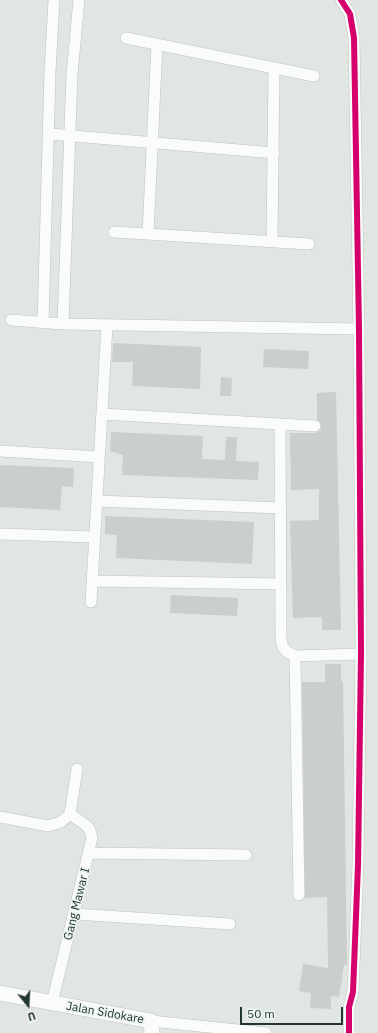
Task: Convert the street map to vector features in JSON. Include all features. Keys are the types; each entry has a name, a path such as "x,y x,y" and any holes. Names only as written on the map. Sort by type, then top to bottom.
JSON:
{"street":[{"path":"43,323 50,134 50,72 54,0"},
{"path":"63,324 73,48 79,0"},
{"path":"341,0 346,5 350,14 354,38 359,329 361,654 358,865 353,992 349,1007 349,1033"},
{"path":"126,38 314,76"},
{"path":"148,234 157,44"},
{"path":"272,242 274,68"},
{"path":"50,134 274,153"},
{"path":"114,232 309,244"},
{"path":"10,320 63,324 359,329"},
{"path":"91,602 107,324"},
{"path":"102,414 315,426"},
{"path":"280,424 281,640 283,647 295,656 361,654"},
{"path":"0,451 99,457"},
{"path":"97,502 281,508"},
{"path":"0,534 95,537"},
{"path":"92,581 281,584"},
{"path":"295,656 299,895"},
{"path":"3,818 48,826 56,825 70,814 77,769"},
{"name":"Gang Mawar I","path":"52,1004 90,853 92,838 90,830 78,818 70,814"},
{"path":"90,853 246,855"},
{"path":"74,914 230,924"},
{"name":"Jalan Sidokare","path":"0,993 152,1027"},
{"path":"152,1027 266,1033"}],"building":[{"path":"113,343 201,347 200,389 132,386 133,362 112,362"},
{"path":"264,349 309,351 308,369 263,367"},
{"path":"221,377 232,378 231,396 220,396"},
{"path":"336,392 341,630 322,630 322,617 293,618 290,521 319,520 319,489 291,490 290,433 315,433 321,430 321,423 317,420 317,393"},
{"path":"111,432 203,436 202,459 225,460 226,437 237,437 236,461 259,462 258,480 122,475 123,455 110,451"},
{"path":"0,465 74,468 73,487 62,486 60,510 0,507"},
{"path":"105,516 254,522 252,564 116,558 117,535 105,534"},
{"path":"171,595 238,598 237,616 170,613"},
{"path":"325,664 341,664 341,681 343,681 347,965 344,965 339,997 331,996 331,1009 310,1008 311,993 299,991 303,964 328,968 327,897 305,898 302,682 325,682"}],"cycle path":[{"path":"341,0 350,14 354,38 359,329 361,654 358,865 353,992 349,1007 349,1033"}]}
